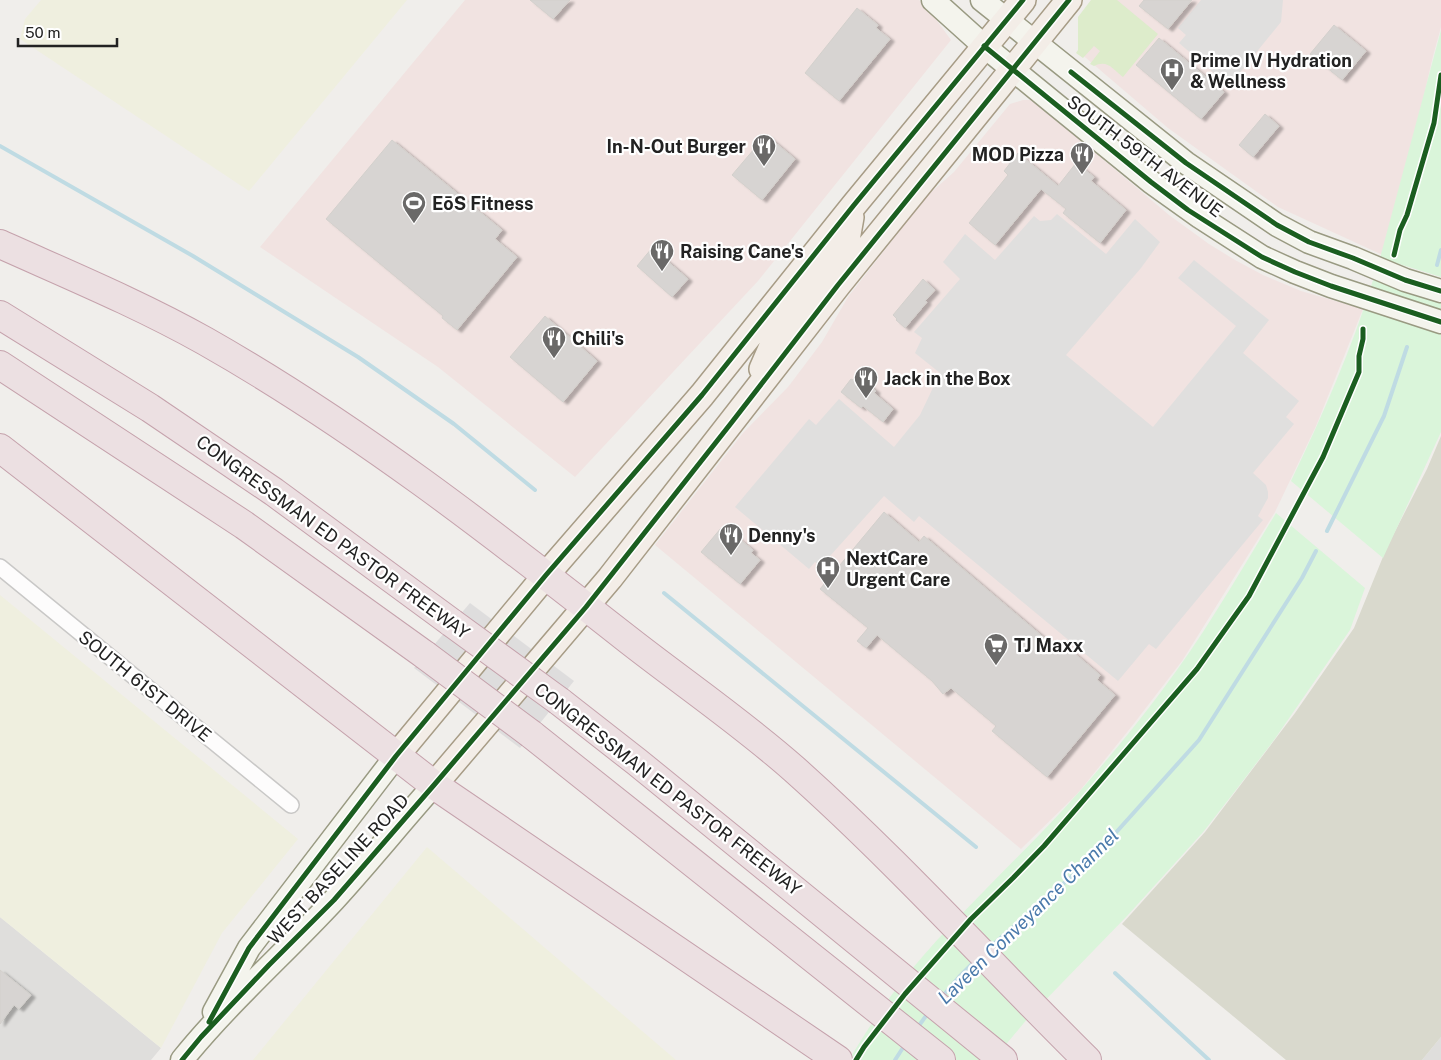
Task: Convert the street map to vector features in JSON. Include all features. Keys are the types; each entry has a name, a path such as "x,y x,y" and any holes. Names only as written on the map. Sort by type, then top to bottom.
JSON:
{"highway":[{"path":"0,244 145,309 204,340 267,377 356,434 546,575 633,644 705,697 792,767 884,853 1087,1060"},
{"name":"CONGRESSMAN ED PASTOR FREEWAY","path":"0,315 150,408 249,475 559,700 653,774 1003,1060"},
{"path":"0,365 244,525 425,655 531,734 938,1058"},
{"path":"0,448 434,785 838,1060"}],"main road":[{"name":"SOUTH 59TH AVENUE","path":"933,0 984,46 1158,188 1188,210 1262,257 1331,286 1441,322"},
{"name":"SOUTH 59TH AVENUE","path":"982,0 1186,163 1277,225 1309,242 1405,280 1441,291"},
{"path":"396,756 546,575 702,395 854,205 1023,0"},
{"path":"434,785 586,607 815,314 1069,0"},
{"path":"815,314 816,289 847,240 854,205"},
{"path":"753,395 780,328 801,289 799,274"},
{"name":"WEST BASELINE ROAD","path":"201,1037 249,948 396,756"},
{"name":"WEST BASELINE ROAD","path":"182,1060 201,1037 269,965 334,900 434,785"}],"street":[{"name":"SOUTH 61ST DRIVE","path":"0,567 290,805"}],"shaded area":[{"path":"465,0 919,0 927,7 951,40 758,281 575,477 438,367 260,247"},
{"path":"1099,0 1441,0 1441,27 1387,257 1278,207 1168,128 1079,52"},
{"path":"1201,0 1283,0 1281,22 1229,86 1179,43 1186,35 1178,28"},
{"path":"1030,100 1036,103 1169,215 1235,260 1263,275 1301,291 1363,309 1316,426 1275,512 1182,661 1078,793 1021,849 655,545 743,433 788,387 822,342 848,297 927,196 954,172 1010,104"},
{"path":"1057,214 1106,254 1135,219 1160,242 1141,268 1066,355 1153,427 1236,326 1178,278 1194,260 1269,320 1243,353 1299,401 1286,417 1294,424 1253,473 1266,485 1268,492 1268,498 1258,516 1263,520 1156,649 1149,644 1118,681 919,516 914,522 884,496 821,566 815,562 809,569 735,507 809,419 816,425 839,399 894,447 920,415 940,373 915,353 922,338 914,332 960,279 943,262 965,234 995,260 1034,216 1040,221 1051,220"},
{"path":"1441,436 1441,1037 1422,1060 1286,1060 1122,924 1205,832 1295,713 1354,628 1387,547 1427,469"},
{"path":"0,917 161,1048 151,1060 0,1060"},
{"path":"1441,1037 1441,1060 1422,1060"}],"green space":[{"path":"41,0 407,0 249,191 20,39 25,19"},
{"path":"1091,0 1117,0 1158,34 1123,77 1106,64 1094,66 1090,64 1100,51 1094,46 1083,58 1076,53 1078,50 1078,17"},
{"path":"1441,30 1441,277 1380,258"},
{"path":"1373,280 1441,302 1441,432 1383,558 1291,481 1336,382"},
{"path":"1276,513 1365,588 1350,630 1274,740 1204,831 1127,916 1028,1018 993,1060 849,1060 878,1014 911,970 952,924 1080,791 1151,705 1200,636"},
{"path":"0,595 298,839 222,933 161,1048 0,917"},
{"path":"427,847 676,1060 253,1060"}],"pier":[{"path":"470,603 574,681 520,748 414,668"}],"building":[{"path":"530,0 570,0 553,19"},
{"path":"1144,0 1192,0 1168,29 1139,6"},
{"path":"857,8 878,25 876,28 890,39 839,101 805,73"},
{"path":"1334,25 1366,51 1342,80 1310,54"},
{"path":"1159,38 1224,92 1201,119 1136,65"},
{"path":"1265,114 1279,126 1253,157 1239,145"},
{"name":"In-N-Out Burger","path":"766,135 795,159 762,200 732,175"},
{"name":"EōS Fitness","path":"392,140 502,230 495,239 517,257 457,330 442,318 443,316 326,219"},
{"path":"1018,153 1058,186 1076,163 1094,177 1091,181 1126,210 1100,243 1063,213 1066,209 1041,189 995,245 969,223 1008,175 1004,171"},
{"name":"Raising Cane's","path":"652,248 688,279 672,297 637,266"},
{"path":"923,279 935,290 905,328 893,315"},
{"name":"Chili's","path":"545,316 597,361 563,402 510,357"},
{"name":"Jack in the Box","path":"857,375 893,409 883,422 841,392 851,379 853,380"},
{"path":"884,512 919,542 924,536 1062,653 1067,647 1100,675 1097,680 1115,695 1047,777 992,731 996,726 951,688 943,694 932,681 877,635 866,648 857,641 868,628 820,589"},
{"name":"Denny's","path":"721,528 731,536 733,534 753,550 751,553 760,560 740,584 701,552"},
{"path":"0,970 31,995 19,1009 14,1005 0,1024"}],"waterway":[{"path":"0,146 193,256 358,357 454,424 535,490"},
{"name":"Laveen Conveyance Channel","path":"1437,265 1441,250"},
{"name":"Laveen Conveyance Channel","path":"1327,531 1384,416 1407,347"},
{"name":"Laveen Conveyance Channel","path":"989,948 1094,857 1199,740 1302,578 1316,551"},
{"path":"664,593 976,847"},
{"name":"Laveen Conveyance Channel","path":"941,998 975,961"},
{"path":"1115,973 1209,1060"},
{"name":"Laveen Conveyance Channel","path":"918,1027 928,1013"},
{"name":"Laveen Conveyance Channel","path":"895,1060 906,1043"}],"cycle path":[{"path":"209,1022 249,948 396,756 546,575 702,395 854,205 1023,0"},
{"path":"182,1060 201,1037 269,965 334,900 586,607 838,285 1069,0"},
{"path":"984,46 1151,182 1188,210 1262,257 1331,286 1441,322"},
{"path":"1071,72 1186,163 1277,225 1309,242 1405,280 1441,291"},
{"path":"1394,255 1400,230 1407,215 1434,123 1441,75"},
{"path":"856,1060 905,994 971,919 1044,846 1197,669 1249,596 1323,457 1359,372 1363,329"}],"place":[{"name":"Prime IV Hydration & Wellness","path":"1172,91"},
{"name":"In-N-Out Burger","path":"764,167"},
{"name":"MOD Pizza","path":"1082,175"},
{"name":"EōS Fitness","path":"414,224"},
{"name":"Raising Cane's","path":"662,272"},
{"name":"Chili's","path":"554,359"},
{"name":"Jack in the Box","path":"866,399"},
{"name":"Denny's","path":"731,556"},
{"name":"NextCare Urgent Care","path":"828,589"},
{"name":"TJ Maxx","path":"996,666"}]}
